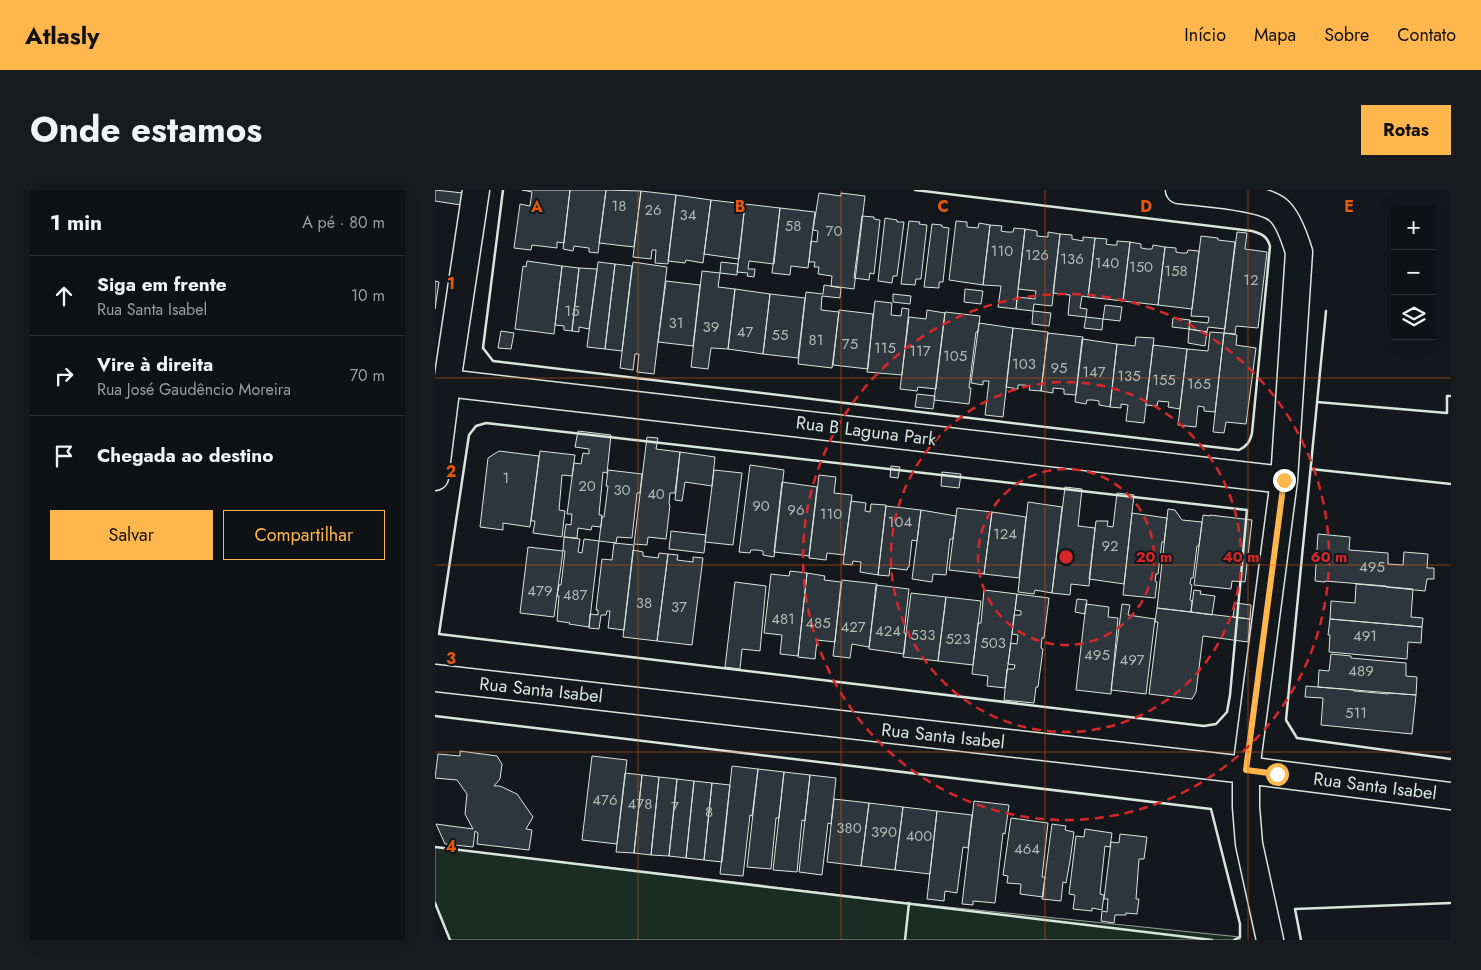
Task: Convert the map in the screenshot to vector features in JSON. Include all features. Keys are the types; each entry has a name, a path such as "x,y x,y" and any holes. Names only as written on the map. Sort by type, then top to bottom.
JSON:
{"street":[{"path":"435,477 476,190"},
{"path":"1179,190 1256,200 1278,210 1292,230 1299,252 1284,480 1246,770 1249,844 1270,940"},
{"name":"Rua B Laguna Park","path":"447,383 1284,480"},
{"name":"Rua Santa Isabel","path":"435,678 1246,770 1451,796"}],"green space":[{"path":"435,847 909,903 1240,937 1240,940 450,940 435,903"}],"building":[{"path":"435,190 463,193 461,205 435,201"},
{"path":"522,190 570,190 564,243 557,242 557,248 532,245 531,250 514,248 520,204 530,206 532,192"},
{"path":"570,190 606,190 598,253 589,252 589,248 574,246 573,251 563,249"},
{"path":"606,190 641,191 634,247 599,243"},
{"path":"641,191 676,195 668,264 655,263 656,250 652,250 651,259 633,257"},
{"path":"819,193 841,196 841,193 865,196 854,289 831,286 832,276 818,274 819,267 814,267 815,262 809,262 811,241 817,242 818,231 813,230"},
{"path":"676,195 711,200 703,263 686,260 685,263 668,261"},
{"path":"711,200 745,204 739,259 704,254"},
{"path":"745,204 780,208 774,264 749,261 748,269 755,269 754,277 747,276 748,273 737,272"},
{"path":"780,208 815,212 808,268 791,266 790,275 772,273"},
{"path":"862,216 874,217 874,219 880,220 874,274 870,273 869,280 854,278"},
{"path":"885,218 904,222 897,276 893,276 892,283 878,281"},
{"path":"909,221 927,225 921,279 916,279 915,285 901,284"},
{"path":"956,221 967,222 967,227 978,228 979,223 990,225 983,285 949,280"},
{"path":"932,224 949,228 943,282 939,282 939,288 924,287"},
{"path":"990,225 1002,226 1001,231 1007,232 1013,232 1014,228 1025,229 1016,309 998,307 1001,286 983,285"},
{"path":"1025,229 1037,231 1037,236 1048,237 1048,232 1060,234 1052,306 1034,304 1033,311 1016,309 1017,297 1035,299 1036,291 1018,289"},
{"path":"1237,232 1247,233 1245,249 1267,252 1258,328 1236,326 1235,334 1224,333"},
{"path":"1060,234 1072,235 1072,239 1083,241 1083,237 1095,238 1088,297 1082,296 1080,308 1087,309 1086,317 1068,315 1070,295 1053,293"},
{"path":"1201,236 1235,242 1225,329 1208,327 1207,332 1189,329 1190,321 1208,323 1209,317 1191,316"},
{"path":"1095,238 1107,239 1106,244 1112,245 1117,245 1117,241 1130,242 1123,301 1088,297"},
{"path":"1130,242 1141,244 1141,248 1147,249 1152,249 1153,245 1165,247 1158,305 1123,301"},
{"path":"1165,247 1176,248 1176,252 1181,253 1187,253 1188,250 1199,251 1192,309 1158,305"},
{"path":"527,261 562,266 554,334 515,329 523,266 526,267"},
{"path":"598,262 615,264 605,349 587,347"},
{"path":"633,262 667,267 654,374 637,372 639,354 635,354 633,370 620,368"},
{"path":"721,262 738,264 737,275 720,273"},
{"path":"615,264 632,266 622,351 605,349"},
{"path":"562,266 579,268 572,331 564,330 564,326 555,325"},
{"path":"579,268 597,269 589,329 579,327 579,332 572,331"},
{"path":"702,271 720,273 718,287 735,289 728,349 711,348 708,369 691,367"},
{"path":"435,281 439,282 435,309"},
{"path":"666,281 700,285 693,346 658,342"},
{"path":"824,285 841,288 840,298 822,296 821,310 839,312 832,368 798,364 806,292 823,294"},
{"path":"735,289 770,294 763,354 728,349"},
{"path":"965,289 983,291 981,304 964,302"},
{"path":"770,294 805,298 798,358 763,354"},
{"path":"893,294 911,296 910,304 893,302"},
{"path":"875,301 892,303 891,315 901,316 902,308 909,309 902,375 867,372"},
{"path":"1105,305 1122,307 1120,321 1103,319"},
{"path":"839,310 873,314 868,369 833,365"},
{"path":"927,310 945,313 936,389 918,387 917,391 900,389 909,317 926,319"},
{"path":"1033,311 1051,313 1049,326 1032,324"},
{"path":"945,312 980,316 978,332 976,332 969,388 971,388 969,404 934,400"},
{"path":"1086,317 1103,319 1102,330 1084,328"},
{"path":"1173,318 1190,320 1189,329 1172,327"},
{"path":"979,323 1013,328 1003,417 985,415 989,381 983,381 983,385 971,383"},
{"path":"1013,328 1048,332 1041,391 1029,390 1030,386 1024,385 1018,385 1018,389 1006,387"},
{"path":"1189,329 1207,332 1205,346 1188,343"},
{"path":"501,331 514,333 511,349 498,348"},
{"path":"1210,332 1224,333 1215,412 1204,411 1204,407 1198,406 1196,427 1178,425 1187,349 1208,351"},
{"path":"1048,333 1083,337 1076,395 1064,394 1064,389 1053,388 1053,393 1041,391"},
{"path":"1224,333 1237,335 1236,345 1256,348 1246,424 1226,422 1224,433 1213,432"},
{"path":"1136,337 1154,338 1144,423 1126,421 1128,405 1121,404 1121,408 1110,407 1117,344 1135,346"},
{"path":"1082,339 1117,344 1110,407 1099,405 1099,401 1093,400 1087,400 1086,404 1075,402"},
{"path":"1153,345 1187,349 1180,409 1168,407 1169,402 1158,401 1157,406 1146,405"},
{"path":"917,394 935,396 933,409 915,407"},
{"path":"578,431 611,435 607,473 603,472 599,515 602,515 601,527 592,526 591,530 578,528 577,538 564,537 566,524 571,525 572,514 567,514 574,463 581,464 583,453 589,454 589,449 575,447"},
{"path":"647,437 658,438 656,449 680,452 675,493 670,493 666,539 648,537 647,545 634,544"},
{"path":"499,451 539,456 530,527 503,523 503,530 480,527 488,458"},
{"path":"540,451 575,455 572,476 562,475 559,510 565,511 562,537 533,533 535,521 531,521"},
{"path":"680,452 715,457 712,486 685,482 682,501 675,500"},
{"path":"750,465 784,470 774,557 763,555 763,551 757,550 751,550 750,553 739,552"},
{"path":"891,466 900,467 898,478 890,477"},
{"path":"608,470 642,474 640,493 637,493 632,538 617,537 616,543 599,541 608,486 606,486"},
{"path":"714,470 742,473 733,545 705,542"},
{"path":"942,472 961,474 959,488 941,486"},
{"path":"819,475 836,477 834,493 852,495 844,555 827,553 826,560 809,558"},
{"path":"782,482 817,487 809,556 774,552"},
{"path":"1065,487 1082,489 1078,526 1095,528 1089,586 1071,584 1070,595 1052,593"},
{"path":"1117,493 1134,495 1124,584 1089,579 1096,521 1108,521 1107,526 1113,527"},
{"path":"851,501 866,503 865,511 870,512 871,504 886,505 878,575 860,572 861,562 853,561 852,565 843,564"},
{"path":"1028,502 1062,507 1052,593 1035,590 1034,594 1018,592"},
{"path":"886,506 921,510 917,541 912,540 909,567 907,570 890,568 889,576 878,575"},
{"path":"957,508 992,512 984,574 949,570"},
{"path":"1168,509 1175,510 1182,520 1202,522 1193,578 1191,578 1190,584 1192,585 1191,612 1157,608"},
{"path":"921,510 956,516 953,539 950,539 946,575 933,574 932,582 912,579"},
{"path":"992,512 1026,517 1019,578 984,574"},
{"path":"1132,513 1167,518 1158,574 1156,574 1155,598 1123,595"},
{"path":"1203,515 1252,520 1245,582 1232,581 1231,589 1194,585"},
{"path":"671,531 706,535 704,553 669,549"},
{"path":"1318,534 1350,537 1349,550 1388,553 1388,564 1403,565 1404,552 1428,554 1427,568 1434,568 1434,579 1427,579 1425,591 1315,581"},
{"path":"564,537 580,539 578,552 582,553 584,539 599,541 589,627 557,621 559,596 557,596 559,585 561,585 565,551 563,550"},
{"path":"614,543 634,545 624,630 608,628 610,611 607,611 606,615 601,615 599,629 589,628 590,614 598,615 598,610 596,610 602,559 612,560"},
{"path":"528,547 563,551 554,617 520,613"},
{"path":"633,550 643,552 643,556 658,558 659,553 668,554 657,641 623,637"},
{"path":"668,554 678,555 677,560 693,562 693,557 703,558 692,645 657,641"},
{"path":"790,571 807,573 798,656 780,654 782,635 764,633 771,574 789,576"},
{"path":"807,573 825,576 824,580 841,582 835,642 817,640 815,659 798,657"},
{"path":"842,580 877,584 869,647 852,644 850,658 833,656"},
{"path":"735,582 766,586 760,651 742,649 740,669 725,667"},
{"path":"1356,584 1413,589 1411,617 1423,618 1422,627 1330,619 1331,601 1355,603"},
{"path":"876,585 909,589 904,633 906,634 904,654 869,649"},
{"path":"984,590 1017,594 1005,688 987,686 988,676 972,674 978,623 981,623"},
{"path":"1194,590 1201,591 1200,594 1215,596 1212,615 1191,612"},
{"path":"911,593 946,597 938,661 903,657"},
{"path":"1017,594 1049,598 1044,638 1042,638 1041,648 1043,649 1038,687 1036,687 1034,703 1004,700 1007,669 1014,669 1015,665 1008,664 1011,643 1017,644 1018,635 1012,634 1014,615 1021,615 1021,611 1015,610"},
{"path":"946,597 981,601 973,665 938,661"},
{"path":"1077,599 1087,600 1085,614 1075,612"},
{"path":"1235,603 1251,605 1250,619 1233,617"},
{"path":"1086,604 1109,607 1108,617 1118,618 1111,694 1076,690"},
{"path":"1122,604 1130,605 1128,615 1155,619 1146,694 1111,690"},
{"path":"1157,608 1250,619 1248,642 1203,636 1196,692 1192,699 1149,694 1158,622 1155,622"},
{"path":"1330,619 1422,627 1421,643 1408,642 1407,659 1329,652 1330,635 1328,635"},
{"path":"1331,654 1351,656 1351,658 1406,663 1406,676 1417,677 1416,695 1318,687 1319,670 1329,671"},
{"path":"1306,686 1416,695 1412,734 1321,725 1323,698 1305,697"},
{"path":"460,751 497,756 502,764 500,779 494,786 500,786 517,794 533,817 526,829 532,830 529,850 477,844 478,833 475,831 473,847 445,844 436,824 473,829 465,814 467,794 457,780 435,778 438,754 460,756"},
{"path":"592,756 627,760 617,844 582,840"},
{"path":"732,766 758,769 752,816 750,815 743,876 720,874"},
{"path":"758,769 784,772 779,818 776,818 771,869 747,867"},
{"path":"784,772 810,775 805,821 802,820 797,872 773,870"},
{"path":"625,773 642,775 634,853 616,852"},
{"path":"642,775 659,777 651,855 634,853"},
{"path":"810,775 836,778 831,824 828,823 822,875 799,872"},
{"path":"659,777 677,779 669,856 651,855"},
{"path":"677,779 694,781 686,858 669,856"},
{"path":"694,781 712,783 704,860 686,858"},
{"path":"712,783 730,785 722,862 704,860"},
{"path":"834,799 869,803 861,866 827,862"},
{"path":"974,801 1009,805 1005,834 1003,833 995,903 973,901 973,905 962,904"},
{"path":"869,803 903,807 895,870 861,866"},
{"path":"903,807 937,811 930,874 895,870"},
{"path":"937,811 972,815 968,848 963,847 957,893 945,891 944,901 927,899"},
{"path":"1011,818 1048,823 1042,877 1045,877 1043,897 1020,894 1021,884 1007,883 1008,876 1003,875"},
{"path":"1052,824 1066,826 1065,830 1074,832 1066,883 1063,882 1061,901 1042,899"},
{"path":"1085,829 1112,833 1110,847 1105,846 1100,894 1104,895 1102,910 1092,908 1092,911 1073,909 1075,895 1069,894 1076,836 1084,837"},
{"path":"1120,834 1147,837 1144,859 1139,859 1136,899 1139,899 1137,914 1115,915 1114,923 1101,921 1102,911 1107,912 1108,899 1104,899 1111,842 1119,843"}],"wall":[{"path":"503,190 483,348 493,361 1239,450 1248,443 1252,433 1270,246 1264,236 1252,231 915,190"},
{"path":"1326,311 1286,720 1297,738 1451,759"},
{"path":"1317,402 1447,413 1447,396 1451,396"},
{"path":"486,423 1247,510 1227,712 1216,724 1204,726 439,634 469,435 476,426 486,423"},
{"path":"1311,469 1451,484"},
{"path":"435,716 1211,809 1240,924 1240,937 1234,940"},
{"path":"435,847 1212,940"},
{"path":"435,903 450,940"},
{"path":"905,940 909,903"},
{"path":"1301,940 1295,909 1451,903"}],"route":[{"path":"1277,774 1246,770 1284,480"}]}
